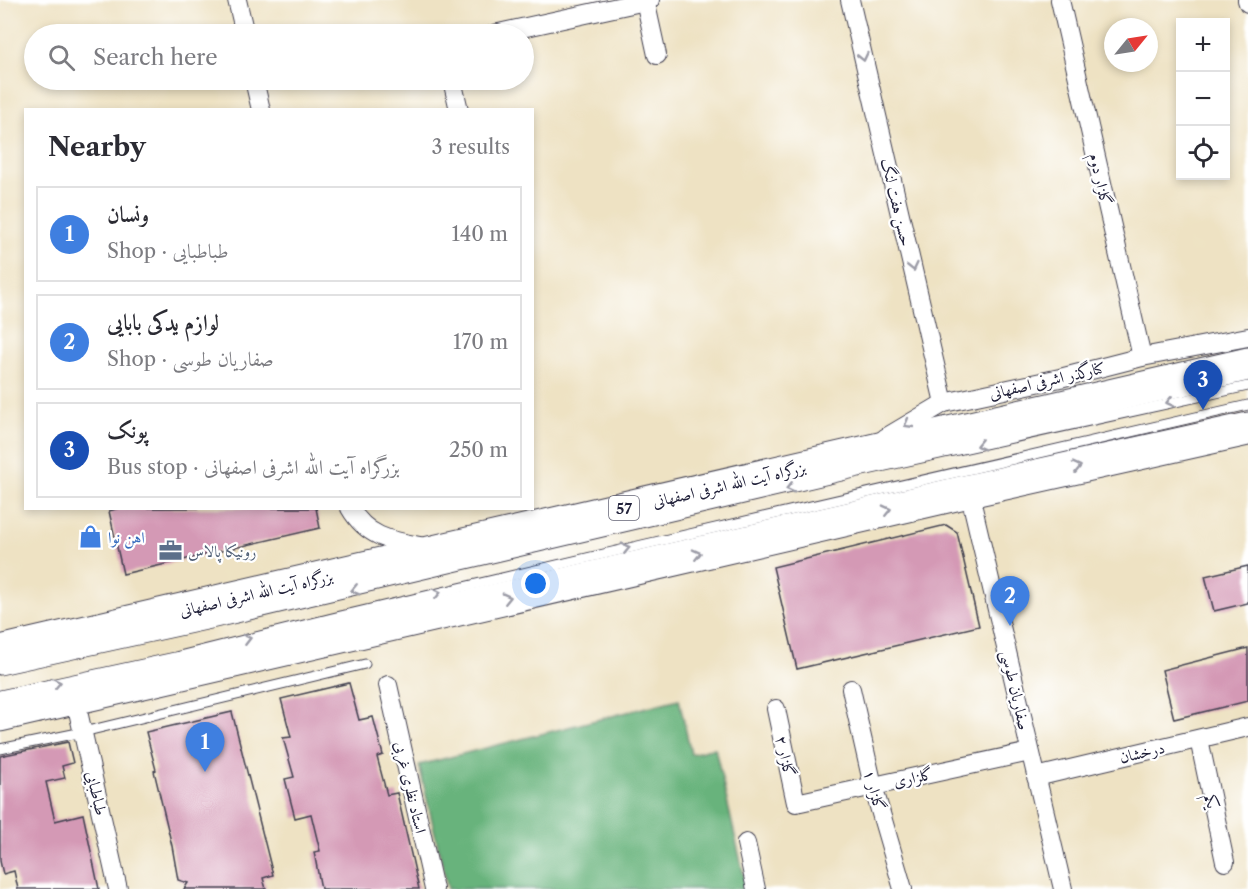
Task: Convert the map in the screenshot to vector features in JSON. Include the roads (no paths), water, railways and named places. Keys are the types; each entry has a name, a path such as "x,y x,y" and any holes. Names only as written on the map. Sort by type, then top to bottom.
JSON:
{"highway":[{"name":"بزرگراه آیت الله اشرفی اصفهانی","path":"0,652 1248,364"},
{"path":"0,715 969,491 1248,429"}],"street":[{"path":"237,0 242,24"},
{"path":"534,25 647,0 657,55"},
{"name":"حسن هفت لنگ","path":"850,0 944,403"},
{"name":"گلزار دوم","path":"1060,0 1142,357"},
{"path":"256,90 261,108"},
{"path":"454,90 459,108"},
{"name":"کنارگذر اشرفی اصفهانی","path":"857,454 944,403 1060,378 1142,357 1248,337"},
{"name":"صفاریان طوسی","path":"969,491 1063,889"},
{"path":"351,510 359,523 374,534 400,542 445,550"},
{"name":"استاد نظری غربی","path":"388,685 434,889"},
{"name":"گلزار ۱","path":"851,689 873,786 903,889"},
{"name":"طباطبایی","path":"75,698 118,889"},
{"name":"گلزار ۲","path":"776,709 796,803"},
{"name":"درخشان","path":"1036,777 1248,727"},
{"name":"یکم","path":"1199,739 1225,862"},
{"name":"گلزاری","path":"796,803 1030,752"},
{"path":"746,843 756,889"}],"lane":[{"path":"0,670 211,624 863,471 1248,386"},
{"path":"0,695 175,657 631,547 1248,405"},
{"path":"0,749 83,732 365,664"}],"place":[{"name":"پونک","path":"1203,410"},
{"name":"اهن نوا","path":"90,537"},
{"name":"رونیکا پالاس","path":"170,551"},
{"name":"لوازم یدکی بابایی","path":"1010,626"},
{"name":"ونسان","path":"205,772"}]}
